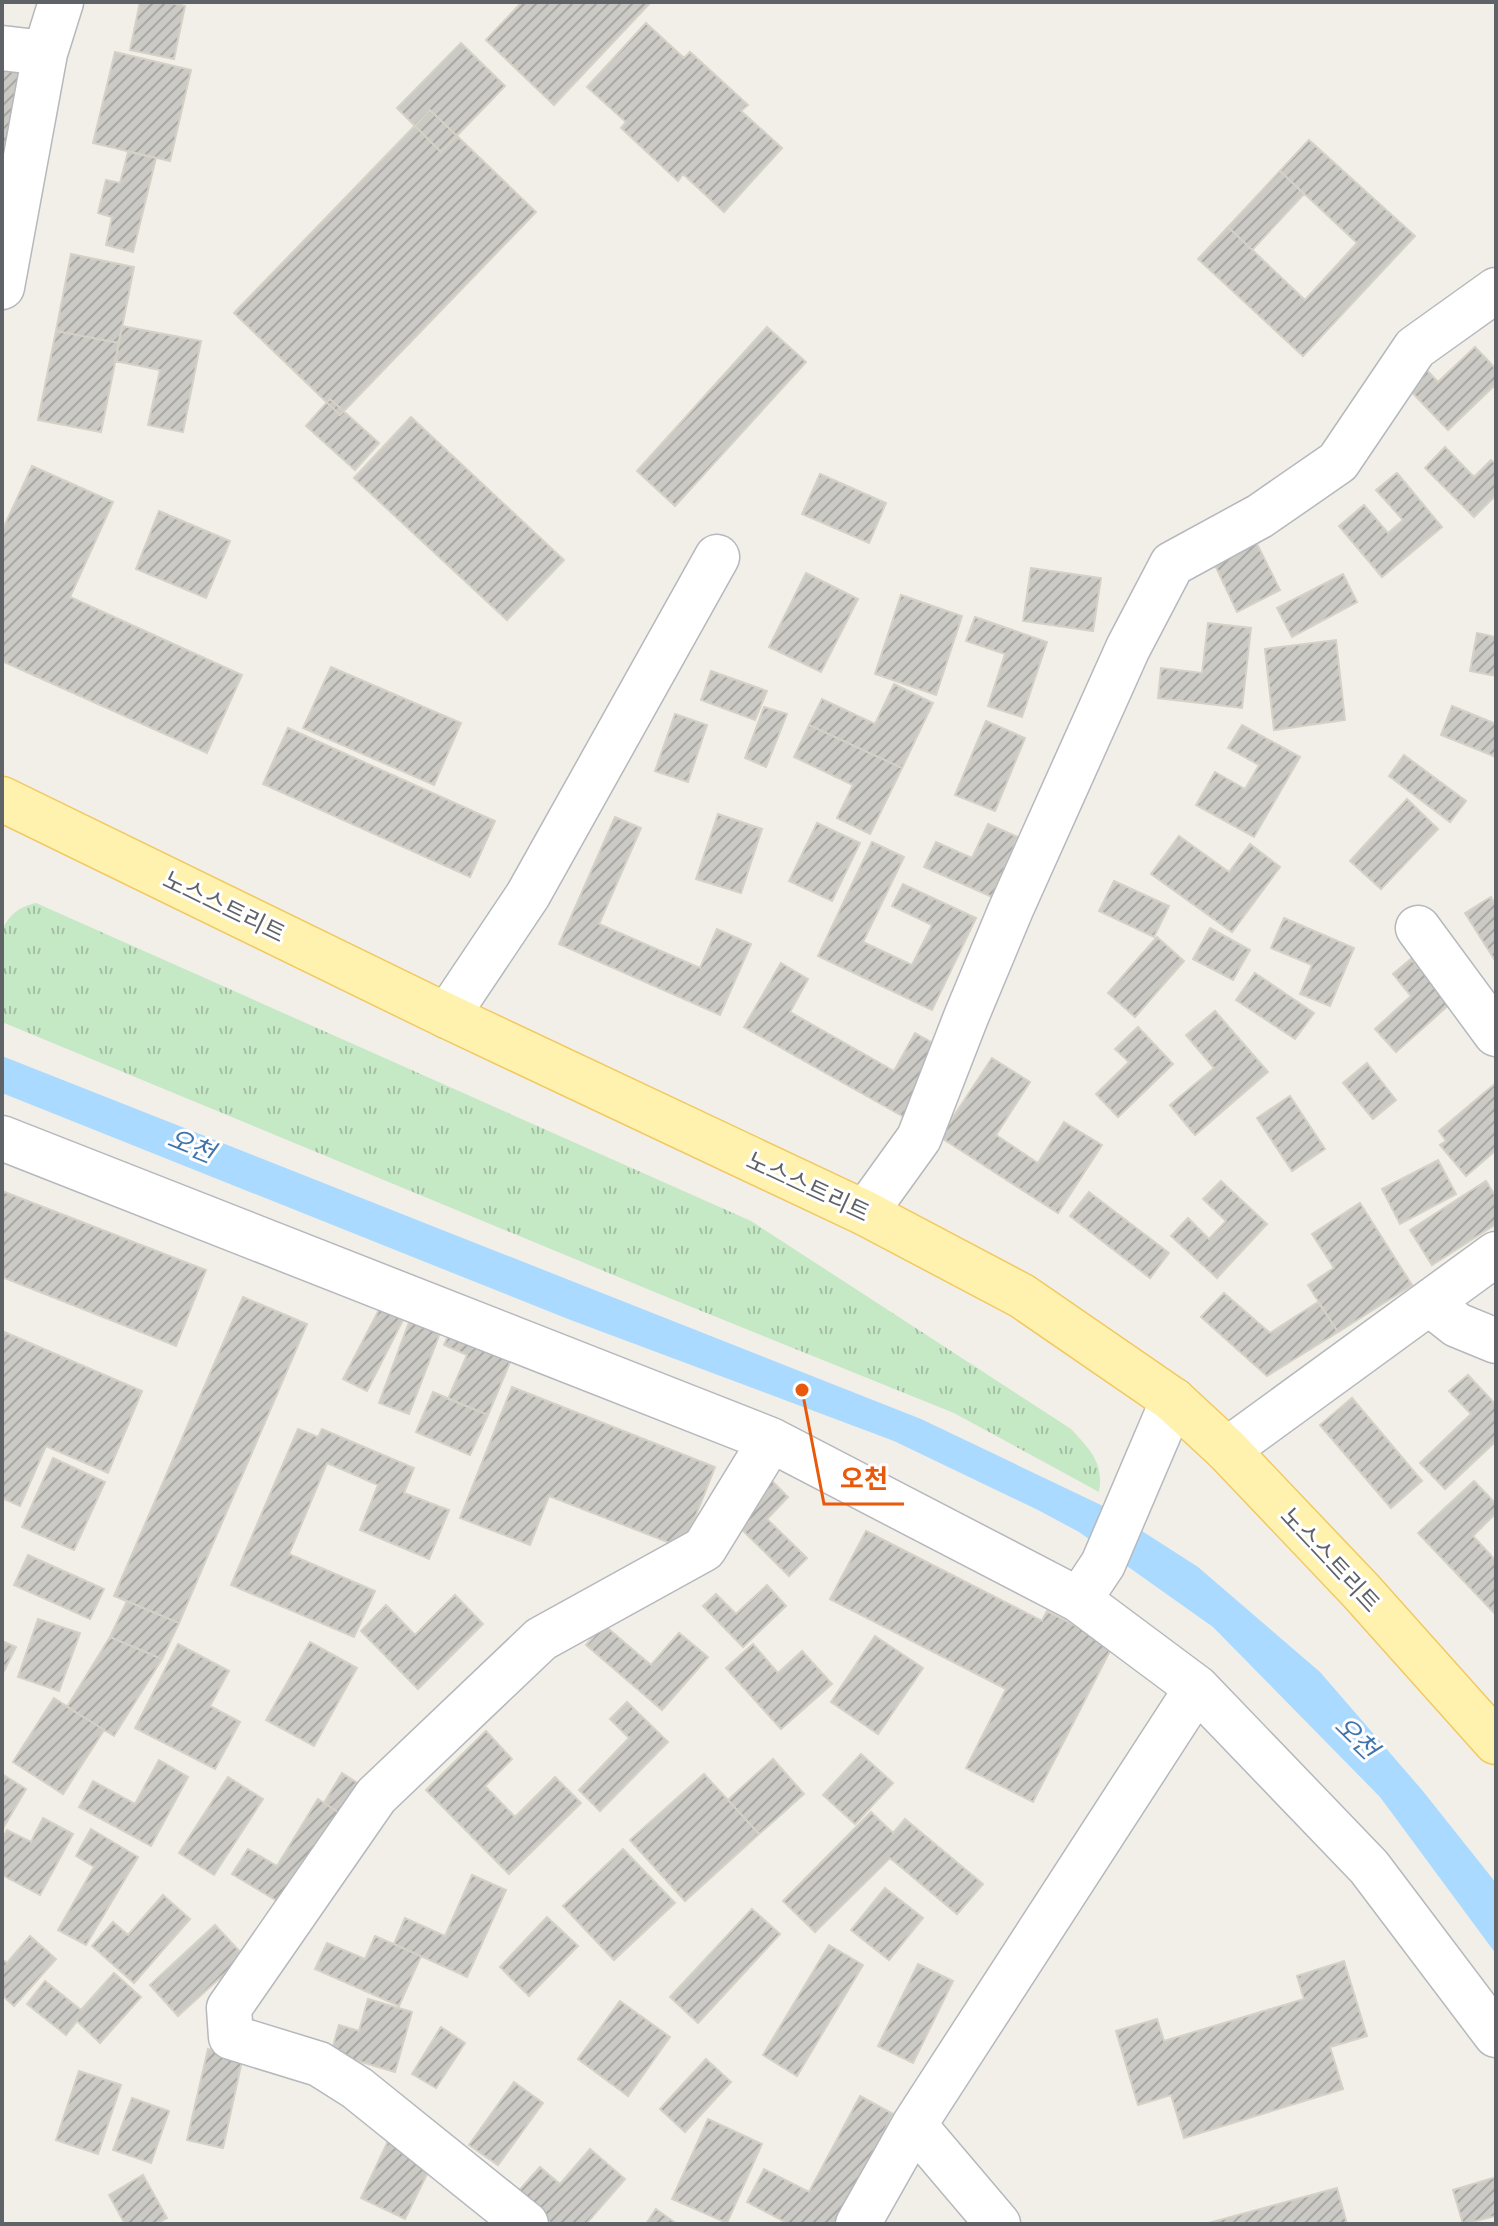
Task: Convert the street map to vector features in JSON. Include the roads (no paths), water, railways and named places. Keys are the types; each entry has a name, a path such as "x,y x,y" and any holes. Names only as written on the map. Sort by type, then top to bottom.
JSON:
{"main road":[{"name":"노스스트리트","path":"2,799 447,1016 865,1213 1022,1296 1173,1400 1227,1450 1489,1720"}],"street":[{"path":"2,287 45,53 61,2"},
{"path":"2,48 45,53"},
{"path":"865,1213 919,1138 1017,894 1128,648 1172,564 1260,516 1338,462 1415,348 1496,290"},
{"path":"447,1016 528,895 717,557"},
{"path":"1418,928 1496,1034"},
{"path":"2,1138 771,1440 1079,1600 1197,1688 1369,1867 1496,2035"},
{"path":"1227,1450 1496,1254"},
{"path":"1429,1303 1457,1325 1496,1341"},
{"path":"1079,1600 1103,1564 1173,1400"},
{"path":"526,2224 357,2088 319,2064 231,2037 229,2008 376,1796 541,1639 704,1549 771,1440"},
{"path":"858,2224 914,2125 1197,1688"},
{"path":"914,2125 998,2224"}],"water":[{"path":"2,1056 921,1419 1103,1506 1198,1567 1320,1672 1422,1790 1496,1883 1496,1954 1380,1797 1213,1627 1079,1532 894,1441 568,1319 2,1093"}],"place":[{"name":"오천","path":"802,1390"}]}
